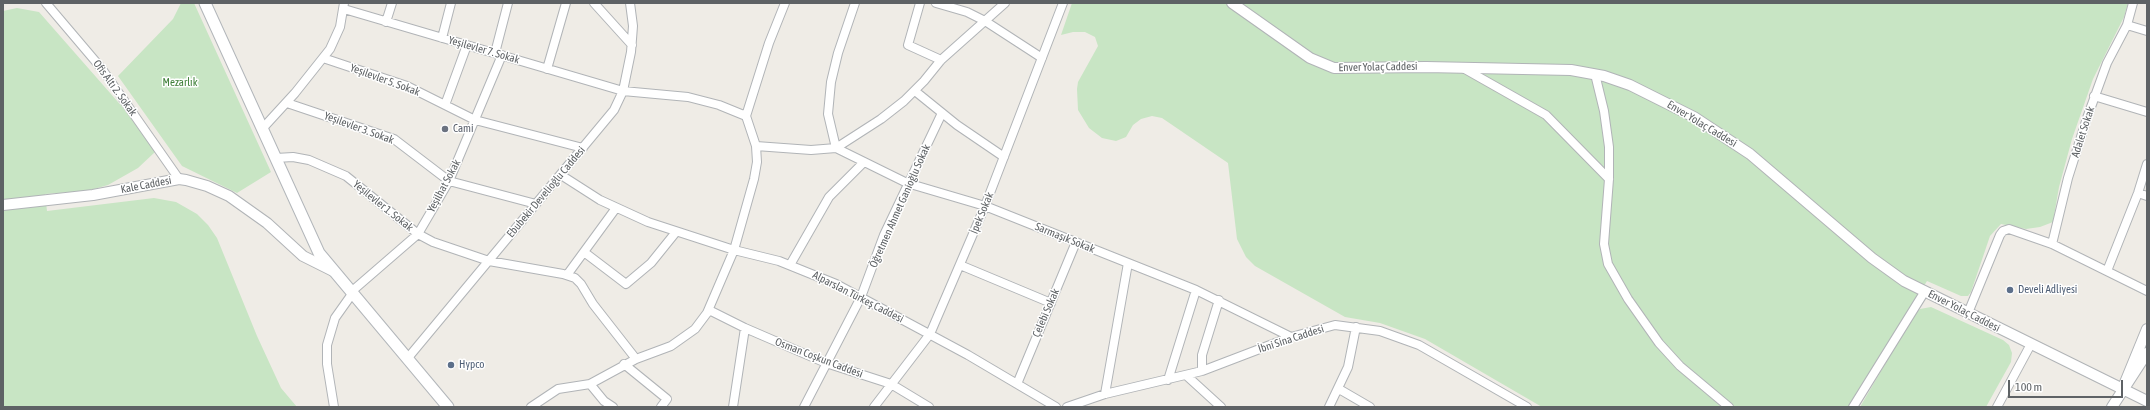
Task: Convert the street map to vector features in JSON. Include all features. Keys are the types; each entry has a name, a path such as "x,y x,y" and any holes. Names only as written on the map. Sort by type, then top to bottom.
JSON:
{"main road":[{"path":"205,3 319,253 447,407"}],"street":[{"name":"Ofis Altı 2. Sokak","path":"46,3 102,69 179,179"},
{"path":"386,22 392,3"},
{"path":"442,38 451,3"},
{"name":"Yeşilhat Sokak","path":"334,407 327,364 327,345 335,318 352,293 418,234 450,181 475,120 499,54 508,3"},
{"path":"547,68 566,3"},
{"path":"594,3 632,44"},
{"name":"Ebubekir Develioğlu Caddesi","path":"407,359 614,110 623,91 632,44 630,3"},
{"path":"530,407 558,389 590,384 624,364 680,341 695,329 709,310 734,250 754,179 757,162 756,146 752,130 746,116 769,43 786,3"},
{"path":"836,148 828,114 831,82 838,52 855,3"},
{"path":"920,3 908,45 941,60"},
{"path":"936,3 967,12 985,21 1042,58"},
{"path":"756,146 811,150 836,148 887,115 915,91 941,60 1005,3"},
{"name":"Enver Yolaç Caddesi","path":"1232,3 1310,58 1334,68 1571,70 1595,74 1624,83 1662,100 1729,139 1770,169 1891,273 1968,313 2147,401"},
{"name":"Adalet Sokak","path":"2052,244 2068,178 2094,96 2107,63 2127,25 2134,3"},
{"name":"İpek Sokak","path":"874,407 930,334 985,206 1042,58 1060,4"},
{"path":"262,128 287,103 323,58 337,36 344,6"},
{"name":"Yeşilevler 7. Sokak","path":"344,6 386,22 623,91 688,97 719,105 746,116"},
{"path":"2127,25 2147,31"},
{"path":"445,105 467,45"},
{"name":"Yeşilevler 5. Sokak","path":"323,58 407,86 475,120 583,148"},
{"path":"1462,68 1546,115 1609,178"},
{"path":"1595,74 1607,129 1609,178 1604,244 1610,270 1639,317 1670,356 1691,376 1729,407"},
{"path":"915,91 942,113 1004,157"},
{"path":"2094,96 2147,112"},
{"name":"Yeşilevler 3. Sokak","path":"287,103 394,139 450,181 536,204"},
{"name":"Öğretmen Ahmet Ganioğlu Sokak","path":"804,407 861,297 884,235 907,183 942,113"},
{"name":"Sarmaşık Sokak","path":"836,148 907,183 985,206 1196,290 1219,300 1290,337"},
{"name":"Yeşilevler 1. Sokak","path":"276,158 293,157 309,160 346,176 418,234 433,242 489,261 567,275"},
{"path":"790,265 829,197 864,162"},
{"path":"2107,271 2138,193 2147,164"},
{"name":"Alparslan Türkeş Caddesi","path":"561,175 616,208 676,232 790,265 817,275 930,334 1056,407"},
{"name":"Kale Caddesi","path":"3,205 93,195 179,179 207,186 229,196 267,223 303,256 334,272"},
{"path":"2138,193 2147,196"},
{"path":"616,208 567,275 581,284 593,304 636,359"},
{"path":"1968,313 2003,231 2012,229 2052,244 2147,291"},
{"path":"584,252 626,284 651,263 676,232"},
{"name":"Çelebi Sokak","path":"1017,384 1076,242"},
{"path":"1105,394 1128,263"},
{"path":"960,265 1050,303"},
{"path":"1168,380 1196,290"},
{"path":"1852,407 1925,291"},
{"path":"1202,371 1202,355 1219,300"},
{"name":"Osman Coşkun Caddesi","path":"709,310 745,328 826,363 891,384 929,407"},
{"name":"İbni Sina Caddesi","path":"1067,407 1105,394 1187,376 1290,337 1335,325 1356,326 1391,334 1419,345 1527,407"},
{"path":"1329,407 1338,390 1352,354 1356,326"},
{"path":"733,407 745,328"},
{"path":"2122,390 2147,329"},
{"path":"1997,407 2031,344"},
{"path":"2112,407 2147,353"},
{"path":"624,364 667,399 661,407"},
{"path":"1187,376 1219,407"},
{"path":"590,384 604,401 613,407"},
{"path":"1338,390 1370,407"}],"green space":[{"name":"Mezarlık","path":"181,3 194,3 271,172 237,193 182,166 118,76 173,19"},
{"path":"1072,3 2128,3 2124,17 2093,79 2072,139 2059,187 2053,222 2040,227 2026,229 2001,224 1990,236 1971,292 1968,296 1961,296 1927,281 1849,407 1542,407 1425,339 1380,323 1345,317 1255,266 1246,257 1237,239 1228,163 1162,118 1152,116 1141,119 1133,125 1126,137 1116,141 1102,138 1089,128 1078,110 1077,89 1078,82 1098,46 1095,37 1085,32 1073,32 1061,35"},
{"path":"17,8 39,12 125,110 155,152 138,168 108,185 87,191 45,194 47,211 154,198 176,202 197,214 208,225 217,238 257,336 281,388 297,407 3,407 3,11"},
{"path":"1931,307 2003,340 2009,345 2012,353 2011,362 1986,407 1860,407 1913,316 1920,309"}],"place":[{"name":"Cami","path":"445,129"},
{"name":"Develi Adliyesi","path":"2010,290"},
{"name":"Hypco","path":"451,365"}]}
